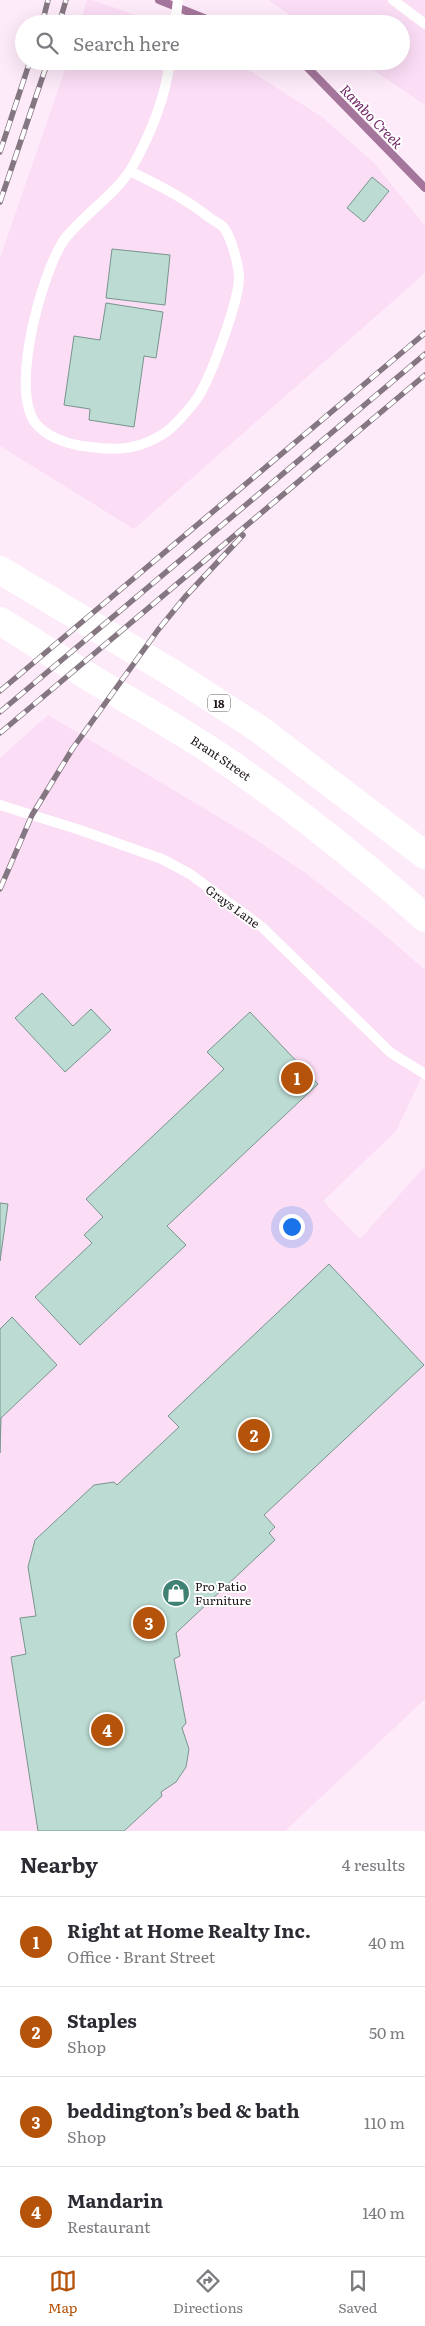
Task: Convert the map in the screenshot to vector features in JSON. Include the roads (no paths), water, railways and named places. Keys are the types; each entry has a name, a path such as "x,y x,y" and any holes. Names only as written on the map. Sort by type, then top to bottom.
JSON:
{"main road":[{"name":"18","path":"0,570 177,676 259,730 425,855"},
{"name":"Brant Street","path":"0,621 217,755 306,819 364,865 425,918"}],"lane":[{"path":"176,15 178,0"},
{"path":"393,0 425,24"},
{"path":"130,171 187,200 224,229 238,262 239,281 229,321 200,394 167,432 138,447 113,450 80,446 53,438 36,424 28,410 26,375 28,347 44,281 64,241 130,171 154,123 167,83 169,70"},
{"name":"Grays Lane","path":"0,805 80,830 153,856 190,874 262,927 390,1053 425,1074"}],"waterway":[{"name":"Rambo Creek","path":"159,0 196,15"},
{"name":"Rambo Creek","path":"310,70 425,188"}],"railway":[{"path":"44,15 48,0"},
{"path":"62,15 66,0"},
{"path":"0,152 27,70"},
{"path":"0,202 45,70"},
{"path":"0,691 425,333"},
{"path":"0,712 425,354"},
{"path":"0,733 425,375"},
{"path":"0,889 32,815 73,748 158,630 185,597 243,535"}],"place":[{"name":"Right at Home Realty Inc.","path":"297,1078"},
{"name":"Staples","path":"254,1435"},
{"name":"Pro Patio Furniture","path":"176,1593"},
{"name":"beddington’s bed & bath","path":"149,1623"},
{"name":"Mandarin","path":"107,1730"}]}
